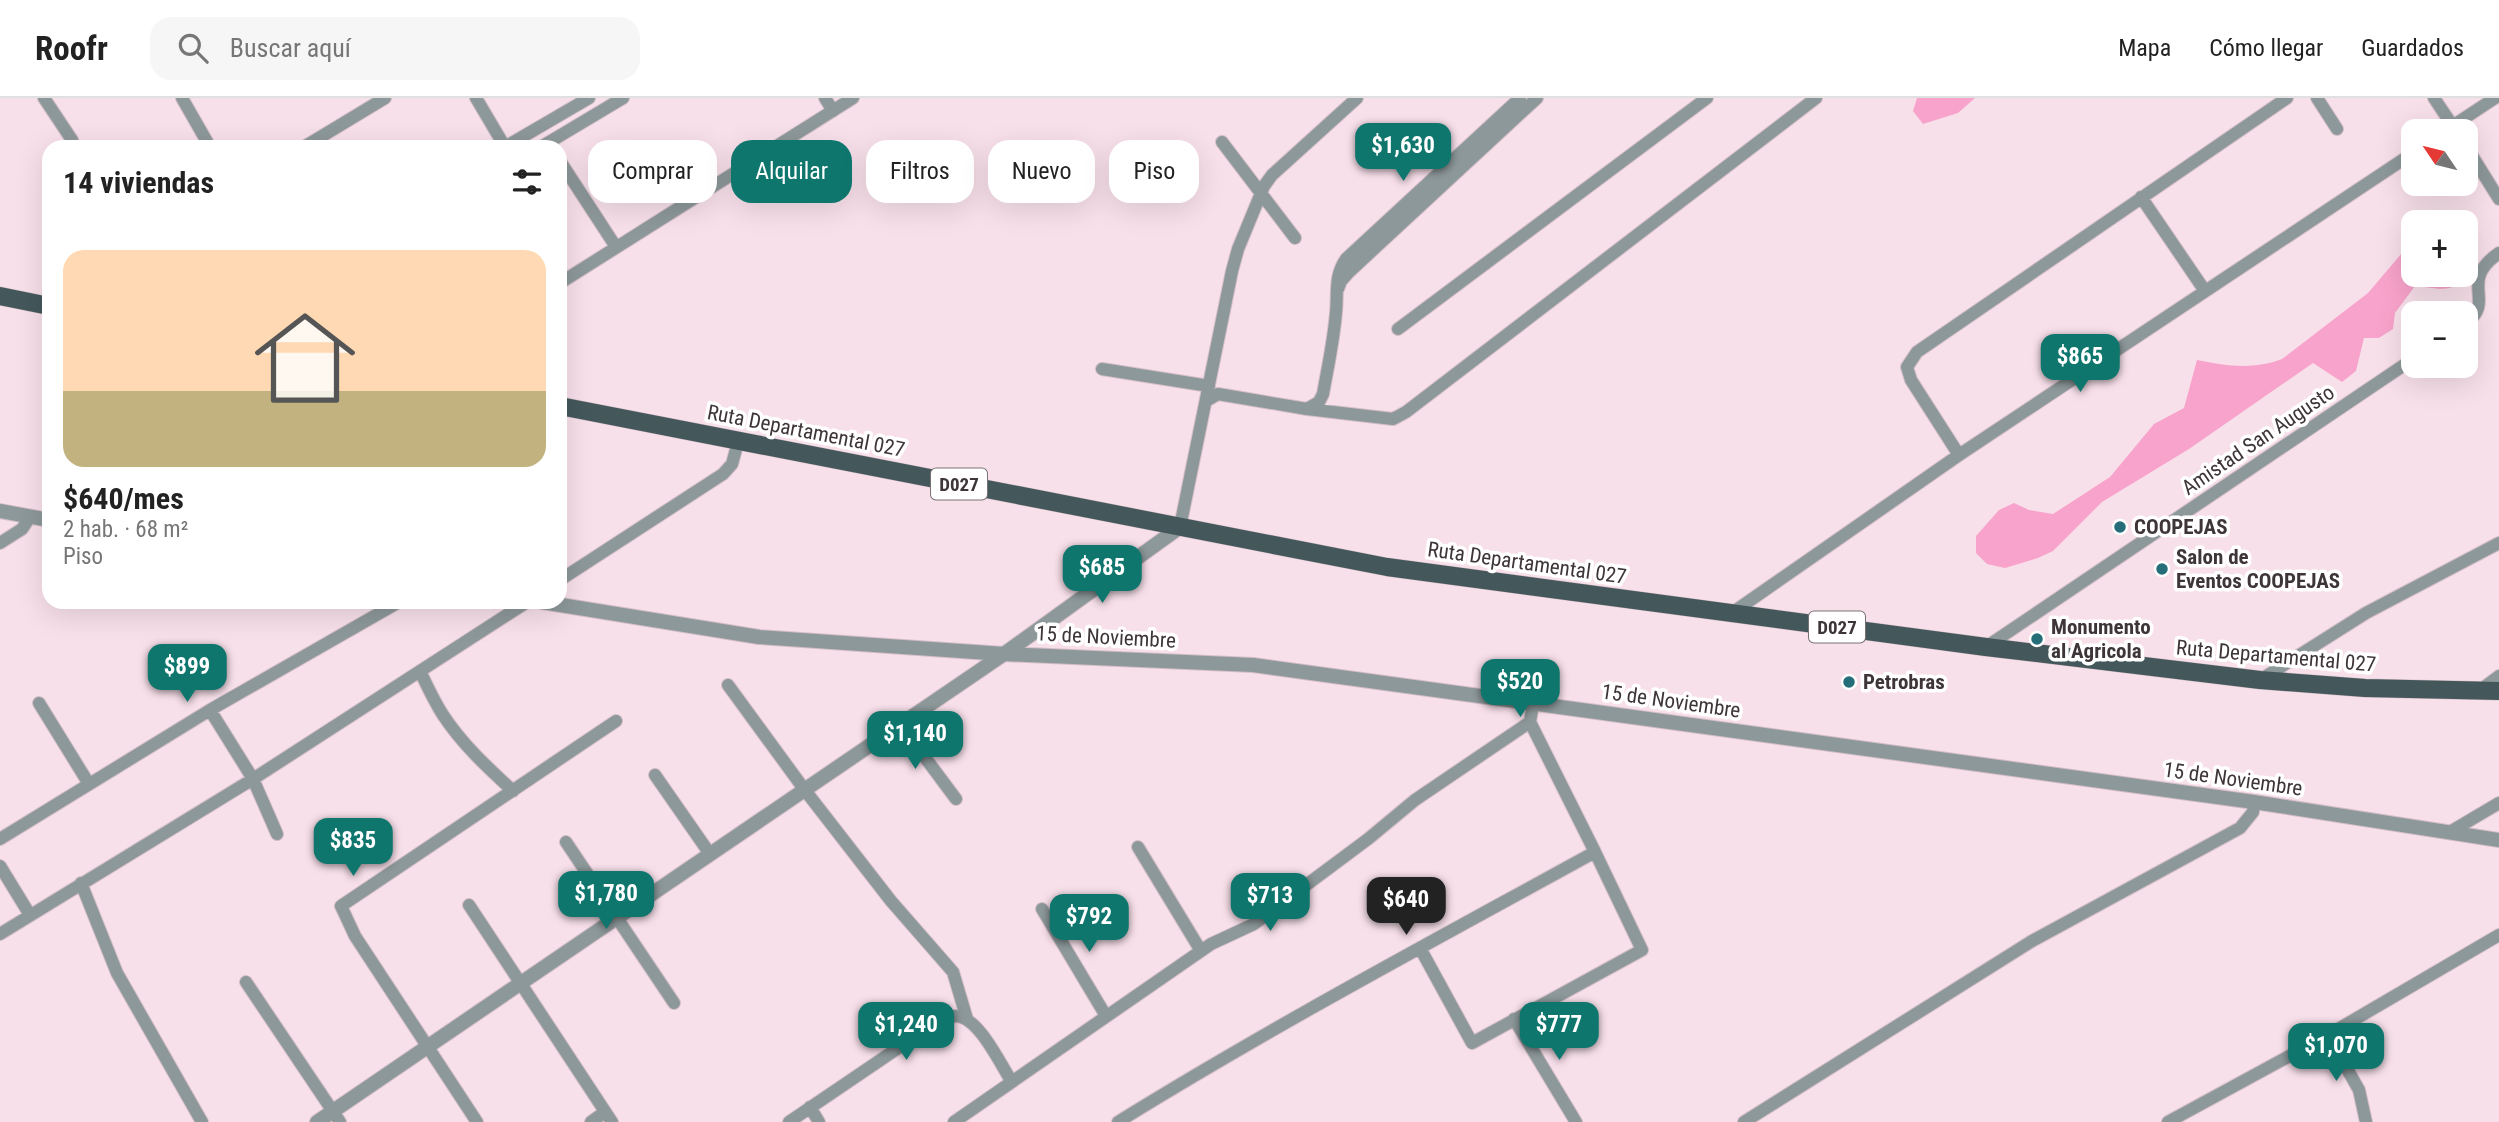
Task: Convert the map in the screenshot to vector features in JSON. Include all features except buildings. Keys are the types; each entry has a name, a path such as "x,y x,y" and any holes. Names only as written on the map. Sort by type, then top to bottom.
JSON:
{"main road":[{"path":"0,296 42,305"},
{"name":"Ruta Departamental 027","path":"567,407 1387,567 1986,647 2260,680 2365,688 2499,691"}],"street":[{"path":"44,98 72,140"},
{"path":"182,98 206,140"},
{"path":"316,140 386,98"},
{"path":"476,98 501,140"},
{"path":"517,140 589,98"},
{"path":"556,140 623,98"},
{"path":"825,98 833,111"},
{"path":"567,278 853,98"},
{"path":"317,1122 337,1116 427,1046 1004,654 1180,527 1238,249 1261,192 1272,176 1357,98"},
{"path":"1307,409 1320,402 1323,394 1336,311 1339,268 1520,98"},
{"path":"1337,292 1341,281 1349,272 1537,98"},
{"path":"1398,329 1706,98"},
{"path":"1206,401 1218,394 1307,409 1393,419 1406,412 1816,98"},
{"path":"1959,455 1911,380 1907,367 1917,352 2287,98"},
{"path":"2316,98 2337,130"},
{"path":"2434,98 2445,119"},
{"path":"2466,119 2495,98"},
{"path":"538,128 544,140"},
{"path":"1222,142 1295,239"},
{"path":"1732,613 1959,455 2401,161"},
{"path":"2478,165 2499,199"},
{"path":"567,172 616,247"},
{"path":"2141,197 2205,290"},
{"path":"2478,312 2480,307 2477,284 2480,271 2487,261 2499,253"},
{"name":"Amistad San Augusto","path":"1986,647 2401,367"},
{"path":"1102,369 1209,386"},
{"path":"567,575 723,474 732,464 738,442"},
{"path":"0,511 42,519"},
{"path":"0,544 22,529 30,517"},
{"path":"2260,680 2366,613 2499,543"},
{"name":"15 de Noviembre","path":"567,606 759,637 1004,654 1253,665 2254,802 2499,840"},
{"path":"0,839 210,710 387,609"},
{"path":"0,934 253,779 516,609"},
{"path":"419,671 442,713 456,732 472,752 513,791"},
{"path":"2479,691 2499,676"},
{"path":"728,685 891,901 953,972 967,1019"},
{"path":"39,703 89,784"},
{"path":"1420,948 1472,1044 1642,950 1530,722 1533,704"},
{"path":"210,710 253,779 277,834"},
{"path":"477,1122 355,936 341,906 616,721"},
{"path":"954,1122 1201,951 1254,924 1368,839 1415,800 1530,722"},
{"path":"900,724 956,799"},
{"path":"655,775 710,854"},
{"path":"1744,1122 2032,942 2240,828 2253,812 2254,802"},
{"path":"2450,832 2499,803"},
{"path":"566,842 674,1003"},
{"path":"1138,847 1201,951"},
{"path":"1118,1122 1221,1058 1595,852"},
{"path":"0,866 30,915"},
{"path":"82,883 117,973 202,1122"},
{"path":"469,905 608,1117 591,1122"},
{"path":"1042,909 1106,1016"},
{"path":"2168,1122 2328,1035 2499,935"},
{"path":"246,982 337,1116"},
{"path":"789,1122 935,1023 954,1016 967,1019 979,1030 1012,1082"},
{"path":"1514,1019 1576,1122"},
{"path":"2328,1035 2359,1090 2367,1122"},
{"path":"810,1107 819,1122"}],"shaded area":[{"path":"1917,98 1975,98 1958,113 1923,124 1913,111"},
{"path":"2401,254 2401,287 2414,287 2401,301 2395,313 2393,329 2379,338 2364,338 2356,371 2342,382 2313,363 2189,449 2102,502 2053,551 2005,568 1987,564 1976,553 1976,536 1999,510 2014,503 2029,510 2053,514 2110,477 2154,424 2184,408 2197,360 2240,366 2261,365 2282,359 2368,293"}],"place":[{"name":"COOPEJAS","path":"2120,527"},
{"name":"Salon de Eventos COOPEJAS","path":"2162,569"},
{"name":"Monumento al Agricola","path":"2037,639"},
{"name":"Petrobras","path":"1849,682"}]}
